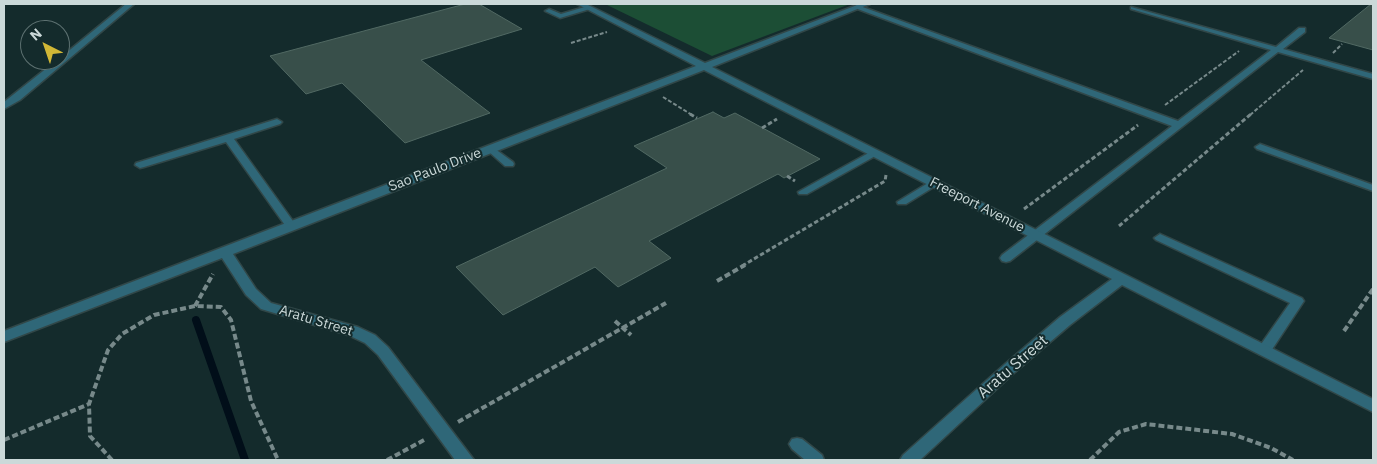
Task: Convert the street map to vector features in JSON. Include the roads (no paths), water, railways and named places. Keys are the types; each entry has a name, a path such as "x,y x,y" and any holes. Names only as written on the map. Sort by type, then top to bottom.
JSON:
{"street":[{"path":"4,106 17,98 130,4"},
{"name":"Sao Paulo Drive","path":"4,336 862,5"},
{"name":"Freeport Avenue","path":"585,6 1373,406"},
{"name":"Aratu Street","path":"225,252 251,292 266,306 353,332 370,339 383,351 465,460"},
{"name":"Aratu Street","path":"909,460 1058,327 1122,279"}],"lane":[{"path":"862,5 1179,125"},
{"path":"549,10 560,16 585,6"},
{"path":"1134,8 1373,77"},
{"path":"1006,258 1302,30"},
{"path":"140,165 277,122"},
{"path":"228,138 291,226"},
{"path":"1260,147 1373,188"},
{"path":"491,149 509,164"},
{"path":"803,192 874,153"},
{"path":"902,202 933,183"},
{"path":"1160,238 1298,301 1264,350"},
{"path":"797,444 816,460"}],"waterway":[{"path":"196,320 245,460"}]}
